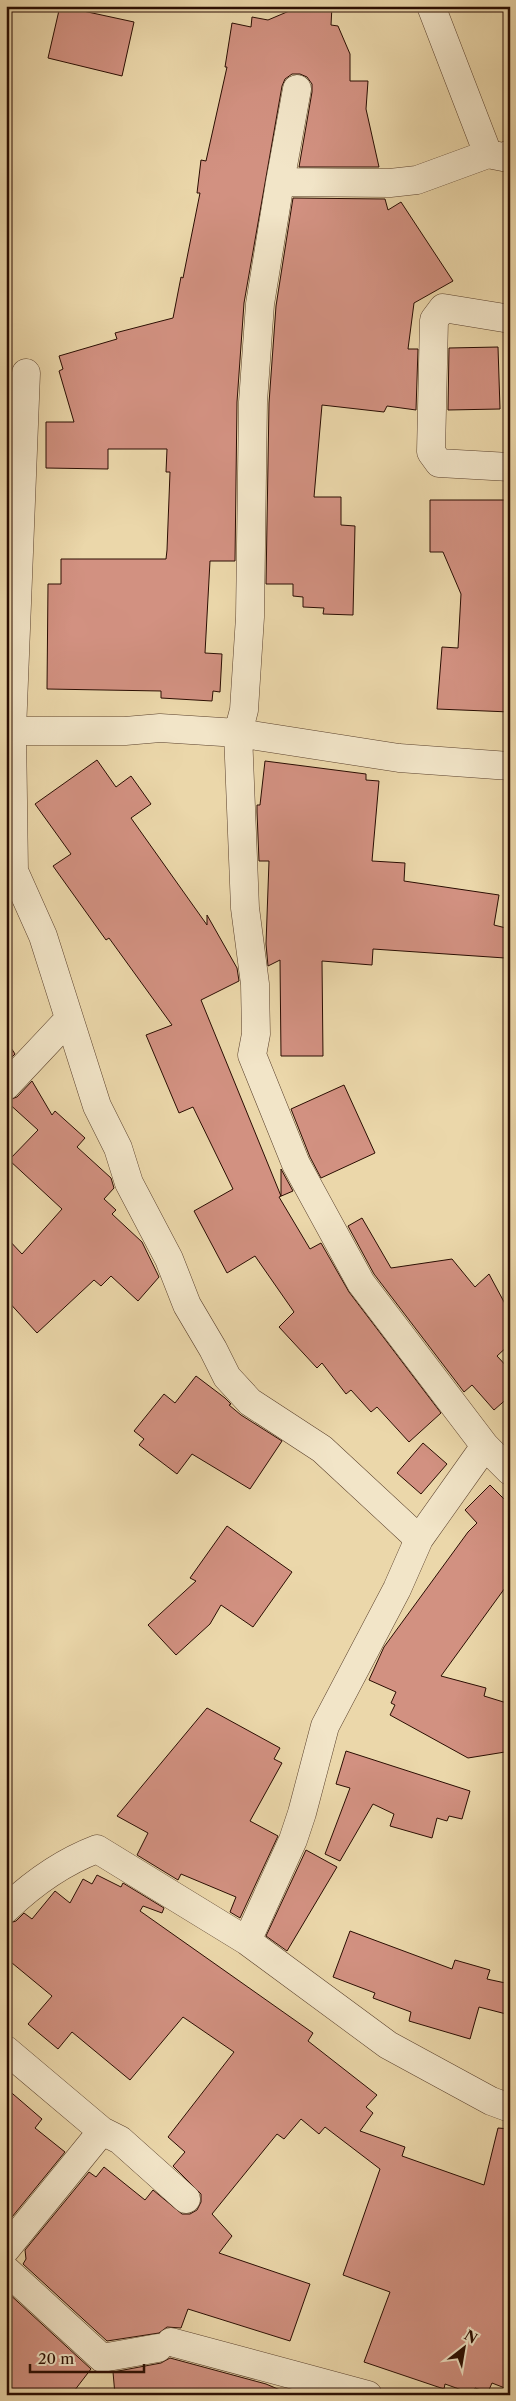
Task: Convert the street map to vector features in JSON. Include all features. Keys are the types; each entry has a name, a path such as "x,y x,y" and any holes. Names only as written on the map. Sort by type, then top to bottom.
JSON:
{"street":[{"path":"280,182 390,183 416,180 499,154 431,6"},
{"path":"297,89 280,182 260,314 253,402 250,617 244,710 238,733 245,908 255,984 256,1034 252,1055 296,1164 361,1283 485,1446 510,1471"},
{"path":"510,319 443,308 434,320 431,452 438,463 510,467"},
{"path":"26,373 9,731 14,872 43,936 98,1106 118,1148 130,1183 169,1259 187,1305 214,1349 227,1377 250,1402 322,1449 419,1539"},
{"path":"9,731 125,731 160,728 238,733 399,758 510,766"},
{"path":"6,1086 69,1019"},
{"path":"247,1942 293,1840 325,1726 397,1589 419,1539 485,1446"},
{"path":"6,1909 20,1896 73,1858 97,1849 247,1942 388,2045 491,2101 510,2108"},
{"path":"6,2050 102,2131 120,2140 186,2199"},
{"path":"6,2249 102,2131"},
{"path":"6,2270 102,2358 165,2345 368,2395"}],"building":[{"path":"60,6 134,22 122,76 48,58"},
{"path":"301,6 332,6 331,25 338,26 350,54 350,81 368,81 366,109 379,167 299,167 312,84 307,77 300,74 292,74 285,79 282,86 244,303 237,402 235,561 210,561 205,653 222,654 220,692 213,691 212,701 161,698 161,691 47,689 48,584 61,584 61,559 166,559 170,472 166,472 167,449 108,449 108,469 46,468 46,422 74,422 59,371 63,369 59,356 117,339 115,333 173,318 200,193 197,193 201,160 206,161 227,67 225,67 232,23 251,27 252,17 268,20"},
{"path":"293,198 385,199 388,210 401,202 453,281 414,303 408,349 418,349 416,410 387,406 384,412 322,405 314,497 341,497 341,525 355,526 353,615 323,614 324,608 303,607 303,597 293,596 293,584 266,584 269,403 276,306"},
{"path":"498,347 500,409 448,410 449,348"},
{"path":"430,500 510,500 510,712 437,709 442,647 458,648 461,594 443,552 430,552"},
{"path":"97,760 116,787 131,776 151,804 131,818 207,925 207,915 237,968 239,981 201,1000 281,1196 281,1169 293,1191 279,1197 310,1249 321,1243 349,1292 441,1413 409,1442 377,1407 371,1412 351,1390 346,1394 322,1363 317,1368 279,1327 294,1312 255,1256 227,1273 194,1211 233,1189 193,1107 179,1113 146,1035 172,1025 109,938 106,940 53,866 71,854 35,804"},
{"path":"265,761 366,774 366,780 379,781 372,861 405,863 404,881 499,895 494,925 510,929 505,958 373,949 372,965 322,961 323,1056 281,1056 280,960 268,966 266,944 269,861 259,861 257,805 260,805"},
{"path":"6,1040 15,1054 6,1063"},
{"path":"32,1081 52,1115 55,1111 85,1138 77,1147 111,1178 114,1188 104,1199 116,1210 112,1214 142,1242 159,1277 138,1301 111,1276 101,1286 94,1280 37,1333 6,1299 6,1237 22,1254 62,1209 9,1160 38,1130 6,1101 17,1097"},
{"path":"344,1085 375,1153 321,1178 310,1157 291,1109"},
{"path":"362,1218 391,1268 452,1259 475,1287 489,1274 510,1313 510,1344 497,1356 510,1370 510,1396 494,1410 472,1385 464,1392 374,1274 348,1226"},
{"path":"196,1376 225,1398 231,1404 229,1405 241,1415 282,1441 250,1489 192,1454 177,1474 139,1445 144,1439 134,1431 164,1394 175,1403"},
{"path":"423,1443 447,1464 421,1494 397,1473"},
{"path":"490,1485 504,1499 510,1494 510,1581 441,1676 486,1688 484,1696 510,1704 510,1738 505,1752 468,1758 390,1715 395,1705 391,1703 396,1692 369,1680 384,1647 468,1532 477,1523 465,1510"},
{"path":"227,1526 292,1572 253,1627 221,1605 210,1624 176,1655 148,1625 196,1581 190,1578"},
{"path":"207,1708 280,1748 274,1759 282,1763 250,1821 278,1836 240,1918 230,1912 236,1897 181,1874 178,1880 137,1855 148,1833 117,1816"},
{"path":"346,1751 470,1791 462,1819 449,1816 447,1821 437,1818 432,1838 390,1826 394,1814 373,1804 340,1861 325,1854 350,1788 336,1784"},
{"path":"306,1850 337,1867 287,1951 266,1936"},
{"path":"97,1875 121,1887 123,1883 164,1908 162,1913 143,1906 140,1911 313,2033 308,2041 377,2095 366,2107 373,2113 360,2131 405,2147 402,2156 484,2185 498,2128 510,2129 510,2390 492,2383 488,2392 475,2388 473,2394 445,2384 444,2389 364,2362 390,2292 343,2275 380,2169 325,2127 319,2134 301,2119 284,2139 277,2134 212,2214 232,2236 219,2253 310,2284 290,2341 188,2309 181,2328 167,2327 159,2333 107,2341 23,2264 26,2259 25,2250 89,2172 96,2177 104,2167 145,2200 153,2190 182,2214 190,2214 197,2210 201,2202 201,2194 173,2166 185,2152 168,2137 234,2052 183,2017 130,2080 72,2032 58,2049 28,2024 52,1996 6,1958 6,1924 16,1921 24,1913 32,1919 55,1891 70,1903 83,1879 92,1884"},
{"path":"350,1931 452,1969 455,1960 490,1970 487,1979 510,1984 510,2015 479,2007 470,2039 409,2021 411,2012 373,1998 375,1993 333,1977"},
{"path":"6,2088 42,2119 35,2128 65,2152 12,2217 6,2213"},
{"path":"6,2291 91,2369 71,2395 6,2395"},
{"path":"170,2358 266,2384 292,2395 115,2395 113,2372 161,2363"}]}
